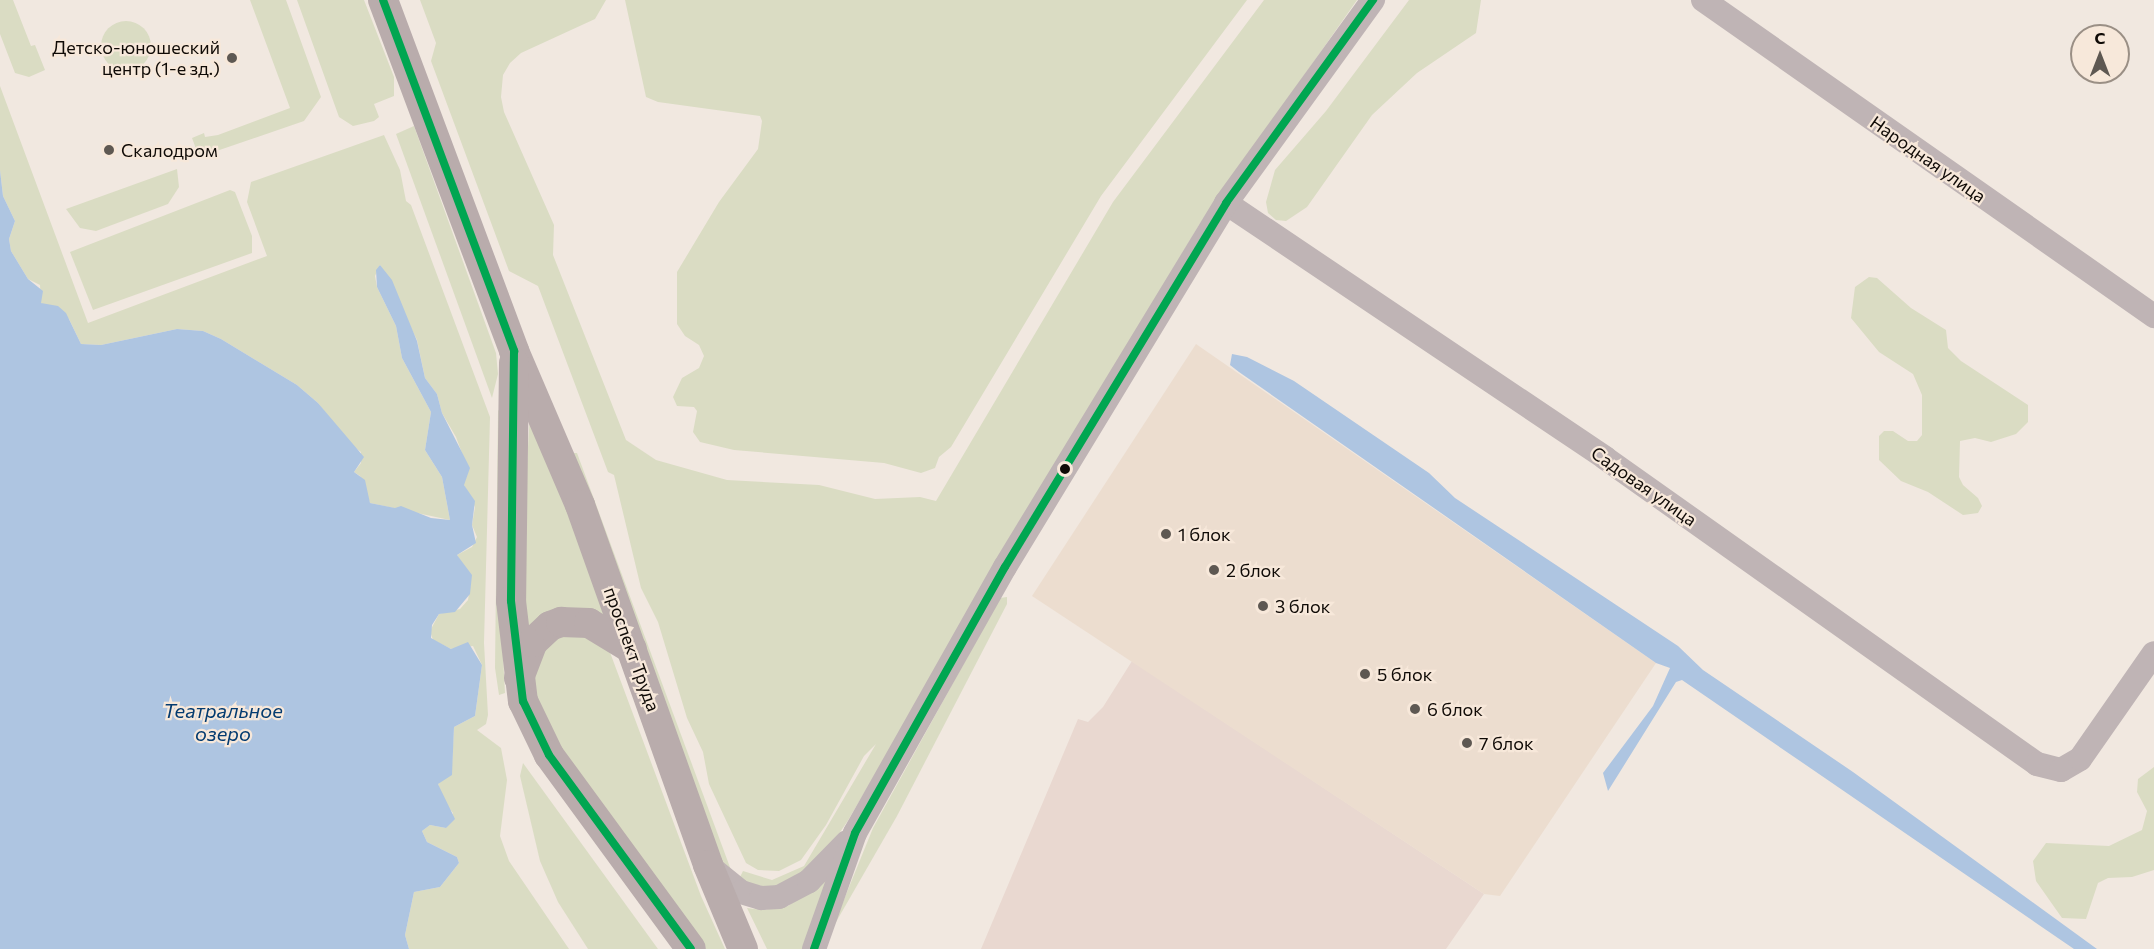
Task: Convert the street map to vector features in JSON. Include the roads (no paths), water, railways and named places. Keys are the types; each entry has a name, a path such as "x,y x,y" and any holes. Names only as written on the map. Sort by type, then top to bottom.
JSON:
{"main road":[{"name":"проспект Труда","path":"383,0 514,351 548,424 633,649 708,865 743,949"},
{"name":"проспект Труда","path":"514,351 516,425 511,601 523,701 549,756 691,949"},
{"path":"519,680 533,642 550,626 561,622 589,623 633,649"}],"street":[{"path":"814,949 855,833 1005,567 1226,203 1373,0"},
{"name":"Народная улица","path":"1703,0 2154,316"},
{"name":"Садовая улица","path":"1226,203 1605,458 2037,764 2061,770 2080,759 2154,653"},
{"path":"708,865 741,892 761,898 779,897 809,881 855,833"}],"water":[{"name":"Театральное озеро","path":"0,170 3,196 15,221 9,239 11,251 28,279 43,291 41,303 58,306 66,313 81,344 101,345 177,329 203,331 221,339 297,385 318,403 364,457 354,472 365,480 370,503 395,508 401,506 431,518 450,520 442,477 425,450 431,412 402,358 396,326 377,287 376,270 380,265 392,280 417,341 425,378 437,394 442,413 470,468 464,485 475,501 472,525 476,543 457,555 472,575 470,594 455,612 439,614 432,625 431,638 451,649 468,642 482,665 475,716 454,727 452,775 438,784 455,819 446,828 430,825 422,831 427,842 457,857 459,863 440,887 414,892 405,935 409,949 0,949"},
{"path":"1232,354 1247,357 1294,381 1429,473 1455,498 1678,646 1703,670 1853,772 2097,949 2074,949 1682,680 1676,682 1608,791 1603,773 1653,706 1670,668 1656,663 1239,372 1230,365"}],"place":[{"name":"Детско-юношеский центр (1-е зд.)","path":"232,58"},
{"name":"Скалодром","path":"109,150"},
{"name":"1 блок","path":"1166,534"},
{"name":"2 блок","path":"1214,570"},
{"name":"3 блок","path":"1263,606"},
{"name":"5 блок","path":"1365,674"},
{"name":"6 блок","path":"1415,709"},
{"name":"7 блок","path":"1467,743"}]}
